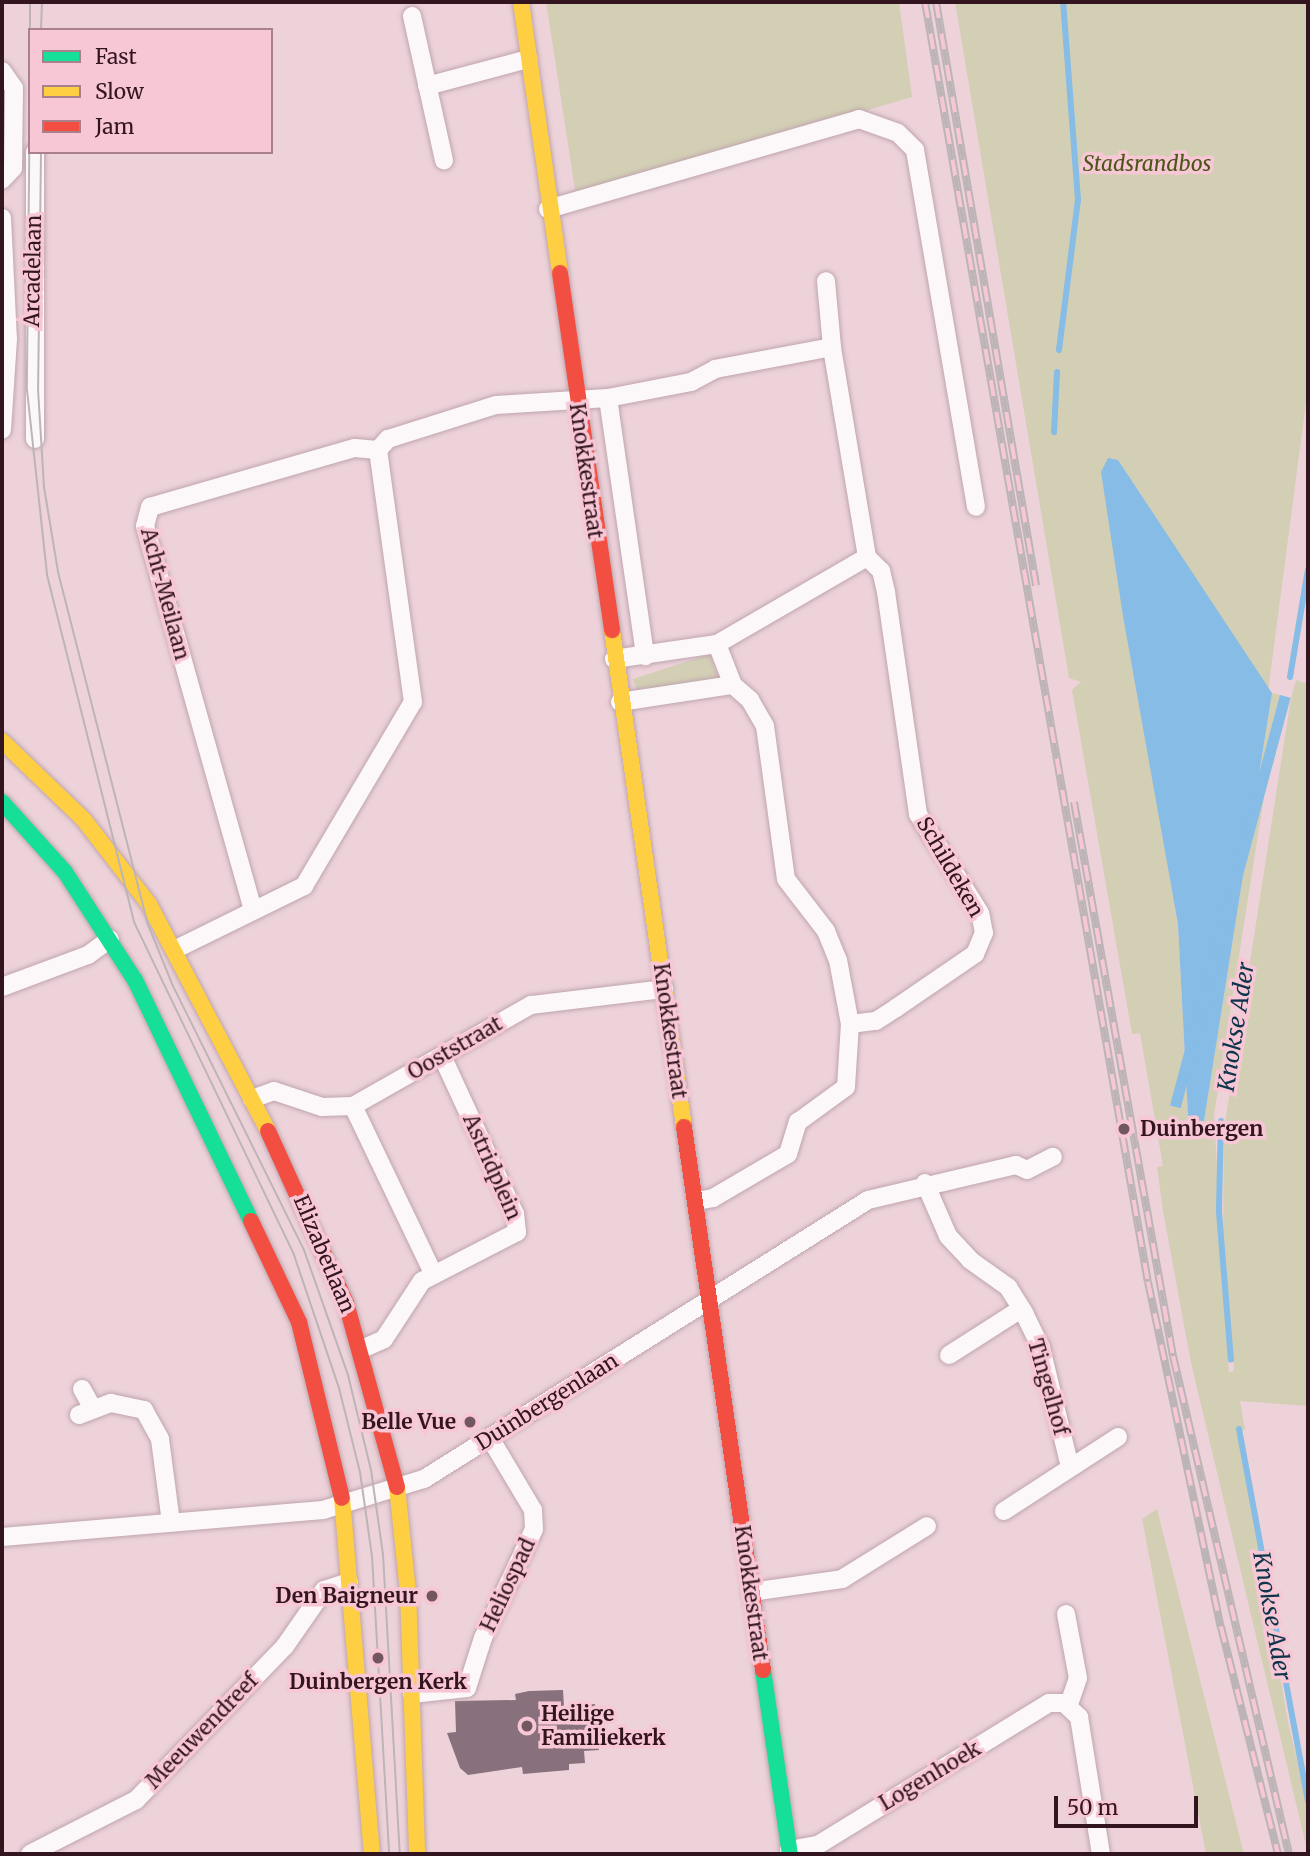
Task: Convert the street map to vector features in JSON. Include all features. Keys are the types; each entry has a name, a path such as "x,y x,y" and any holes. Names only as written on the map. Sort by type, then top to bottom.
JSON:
{"main road":[{"name":"Knokkestraat","path":"521,2 576,402 790,1852"},
{"name":"Elizabetlaan","path":"2,741 117,859 176,949 325,1249 362,1349 397,1486 412,1694 417,1854"},
{"path":"2,802 65,872 110,939 161,1030 279,1274 319,1392 343,1504 372,1854"}],"street":[{"path":"412,16 444,160"},
{"path":"427,86 528,59"},
{"path":"2,71 14,88 13,167 2,180"},
{"path":"548,209 859,119 898,133 915,150 976,507"},
{"name":"Arcadelaan","path":"35,154 35,439"},
{"name":"Arcadelaan","path":"2,218 6,392 2,430"},
{"name":"Schildeken","path":"826,281 832,347 867,557 881,571 886,592 918,814 980,913 984,933 975,954 896,1008 876,1021 850,1024"},
{"path":"576,402 691,382 715,369 832,347"},
{"path":"6,392 36,389"},
{"name":"Knokkestraat","path":"608,398 645,656"},
{"name":"Acht-Meilaan","path":"253,910 145,515 155,504 341,451 378,450 388,439 496,405 576,402"},
{"path":"176,949 304,886 413,702 378,450"},
{"path":"614,659 717,644 867,557"},
{"path":"696,1201 713,1198 788,1154 798,1122 846,1087 850,1024 838,960 826,931 786,879 765,726 733,685 717,644"},
{"path":"620,702 733,685"},
{"path":"2,987 88,955 110,939"},
{"name":"Ooststraat","path":"252,1100 274,1091 322,1107 353,1106 531,1005 664,989"},
{"name":"Astridplein","path":"362,1349 384,1339 422,1281 517,1232 519,1225 442,1056"},
{"path":"353,1106 434,1275"},
{"name":"Duinbergenlaan","path":"2,1537 343,1504 424,1479 869,1200 925,1183 1016,1165 1027,1170 1053,1157"},
{"name":"Tingelhof","path":"925,1183 948,1236 970,1260 1008,1287 1041,1348 1070,1467"},
{"name":"Tingelhof","path":"949,1355 1021,1309"},
{"path":"82,1389 86,1411 130,1403 153,1422 171,1521"},
{"name":"Tingelhof","path":"1004,1511 1118,1437"},
{"name":"Heliospad","path":"412,1694 467,1688 474,1675 483,1638 534,1529 527,1497 490,1438"},
{"path":"751,1592 842,1578 927,1526"},
{"name":"Meeuwendreef","path":"30,1854 136,1800 285,1646 324,1590 349,1582"},
{"path":"1066,1614 1078,1678 1069,1704 1079,1717 1101,1854"},
{"name":"Logenhoek","path":"790,1852 818,1845 1049,1703 1069,1704"}],"green space":[{"path":"546,2 899,2 912,97 576,196"},
{"name":"Stadsrandbos","path":"955,2 1308,2 1308,387 1268,692 1118,460 1101,472 1178,924 1188,1115 1204,1121 1272,693 1280,695 1214,1115 1229,1372 1234,1371 1223,1232 1224,1129 1291,698 1296,680 1308,684 1308,1406 1240,1401 1245,1430 1239,1431 1288,1722 1308,1806 1308,1854 1191,1363 1163,1211 1157,1167 1163,1166 1140,1033 1132,1034 1072,690 1081,682 1069,678"},
{"path":"710,654 718,679 641,704 633,679"},
{"path":"1157,1509 1244,1854 1206,1854 1142,1519"}],"water":[{"path":"1108,458 1118,460 1272,693 1204,1121 1191,1121 1188,1115 1178,924 1123,616 1101,472"},
{"path":"1280,695 1291,698 1181,1108 1170,1106"}],"building":[{"name":"Heilige Familiekerk","path":"563,1690 564,1707 595,1704 599,1750 584,1751 585,1763 569,1764 569,1770 523,1774 522,1767 468,1775 460,1768 447,1733 456,1732 455,1701 516,1700 515,1694 529,1691"}],"waterway":[{"path":"1059,350 1078,200 1063,2"},
{"path":"1054,432 1057,372"},
{"name":"Knokse Ader","path":"1290,677 1308,569"},
{"name":"Knokse Ader","path":"1221,1121 1219,1212 1231,1360"},
{"name":"Knokse Ader","path":"1239,1429 1308,1802"}],"tram line":[{"path":"30,2 30,28"},
{"path":"41,28 42,2"},
{"path":"29,154 27,390 47,575 134,922 294,1255 339,1388 360,1472 372,1556 389,1854"},
{"path":"41,154 38,389 44,487 58,572 147,922 173,986 304,1250 348,1375 371,1470 383,1554 400,1854"}],"railway":[{"path":"925,2 1148,1282 1221,1627 1278,1854"},
{"path":"936,2 1036,585"},
{"path":"1074,802 1173,1356 1289,1854"}],"traffic: fast":[{"path":"2,802 65,872 135,980 251,1221"},
{"path":"763,1670 790,1854"}],"traffic: slow":[{"path":"521,2 560,273"},
{"path":"612,630 684,1127"},
{"path":"2,741 84,820 149,904 268,1131"},
{"path":"397,1487 408,1592 417,1854"},
{"path":"342,1498 372,1854"}],"traffic: jam":[{"path":"560,273 612,630"},
{"path":"684,1127 763,1670"},
{"path":"268,1131 346,1303 397,1487"},
{"path":"251,1221 299,1322 342,1498"}],"place":[{"name":"Duinbergen","path":"1124,1129"},
{"name":"Belle Vue","path":"470,1422"},
{"name":"Den Baigneur","path":"432,1596"},
{"name":"Duinbergen Kerk","path":"378,1658"},
{"name":"Heilige Familiekerk","path":"527,1726"}]}
